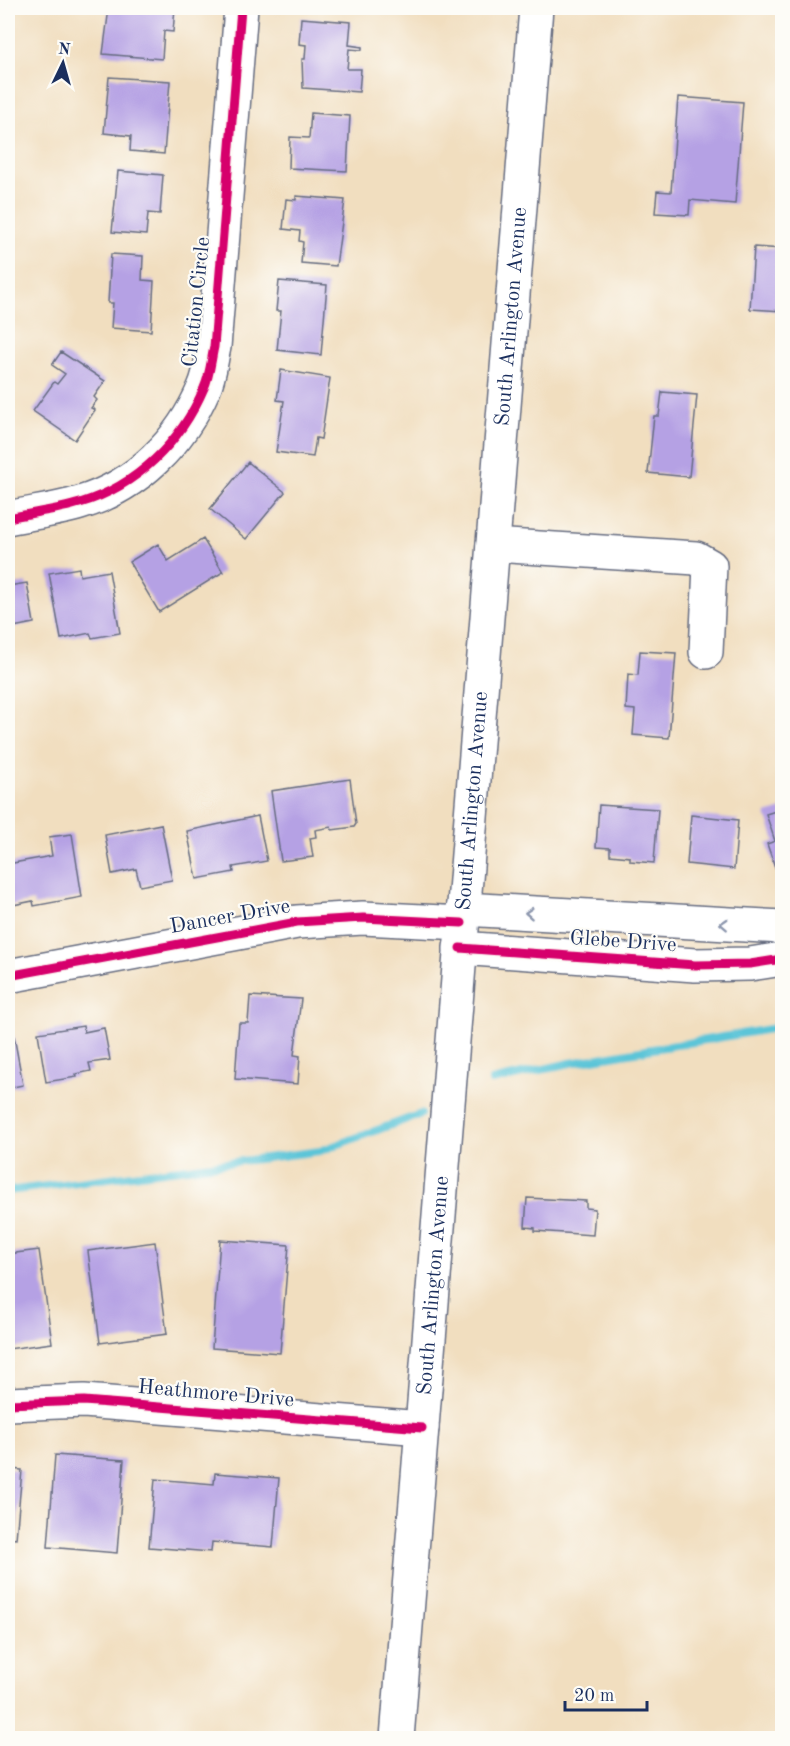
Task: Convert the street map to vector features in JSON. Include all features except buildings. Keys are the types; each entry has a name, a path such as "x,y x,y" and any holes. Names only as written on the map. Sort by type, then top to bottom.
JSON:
{"street":[{"name":"Citation Circle","path":"8,518 80,503 116,488 157,459 182,431 205,386 214,347 241,8"},
{"name":"South Arlington Avenue","path":"397,1738 536,8"},
{"path":"493,545 696,558 710,566 706,652"},
{"name":"Dancer Drive","path":"8,976 297,922 363,918 462,927"},
{"path":"664,963 667,921"},
{"name":"Glebe Drive","path":"462,927 667,921 783,927"},
{"name":"Glebe Drive","path":"462,927 664,963 750,964 783,959"},
{"name":"Heathmore Drive","path":"8,1404 84,1401 422,1428"}],"waterway":[{"path":"492,1081 570,1063 782,1027"},
{"path":"8,1191 320,1151 421,1114"}],"cycle path":[{"path":"8,518 80,503 120,485 138,473 170,444 194,408 204,388 214,347 241,8"},
{"path":"8,976 297,922 363,918 462,923"},
{"path":"460,948 695,965 750,964 782,959"},
{"path":"8,1404 84,1401 422,1428"}]}
